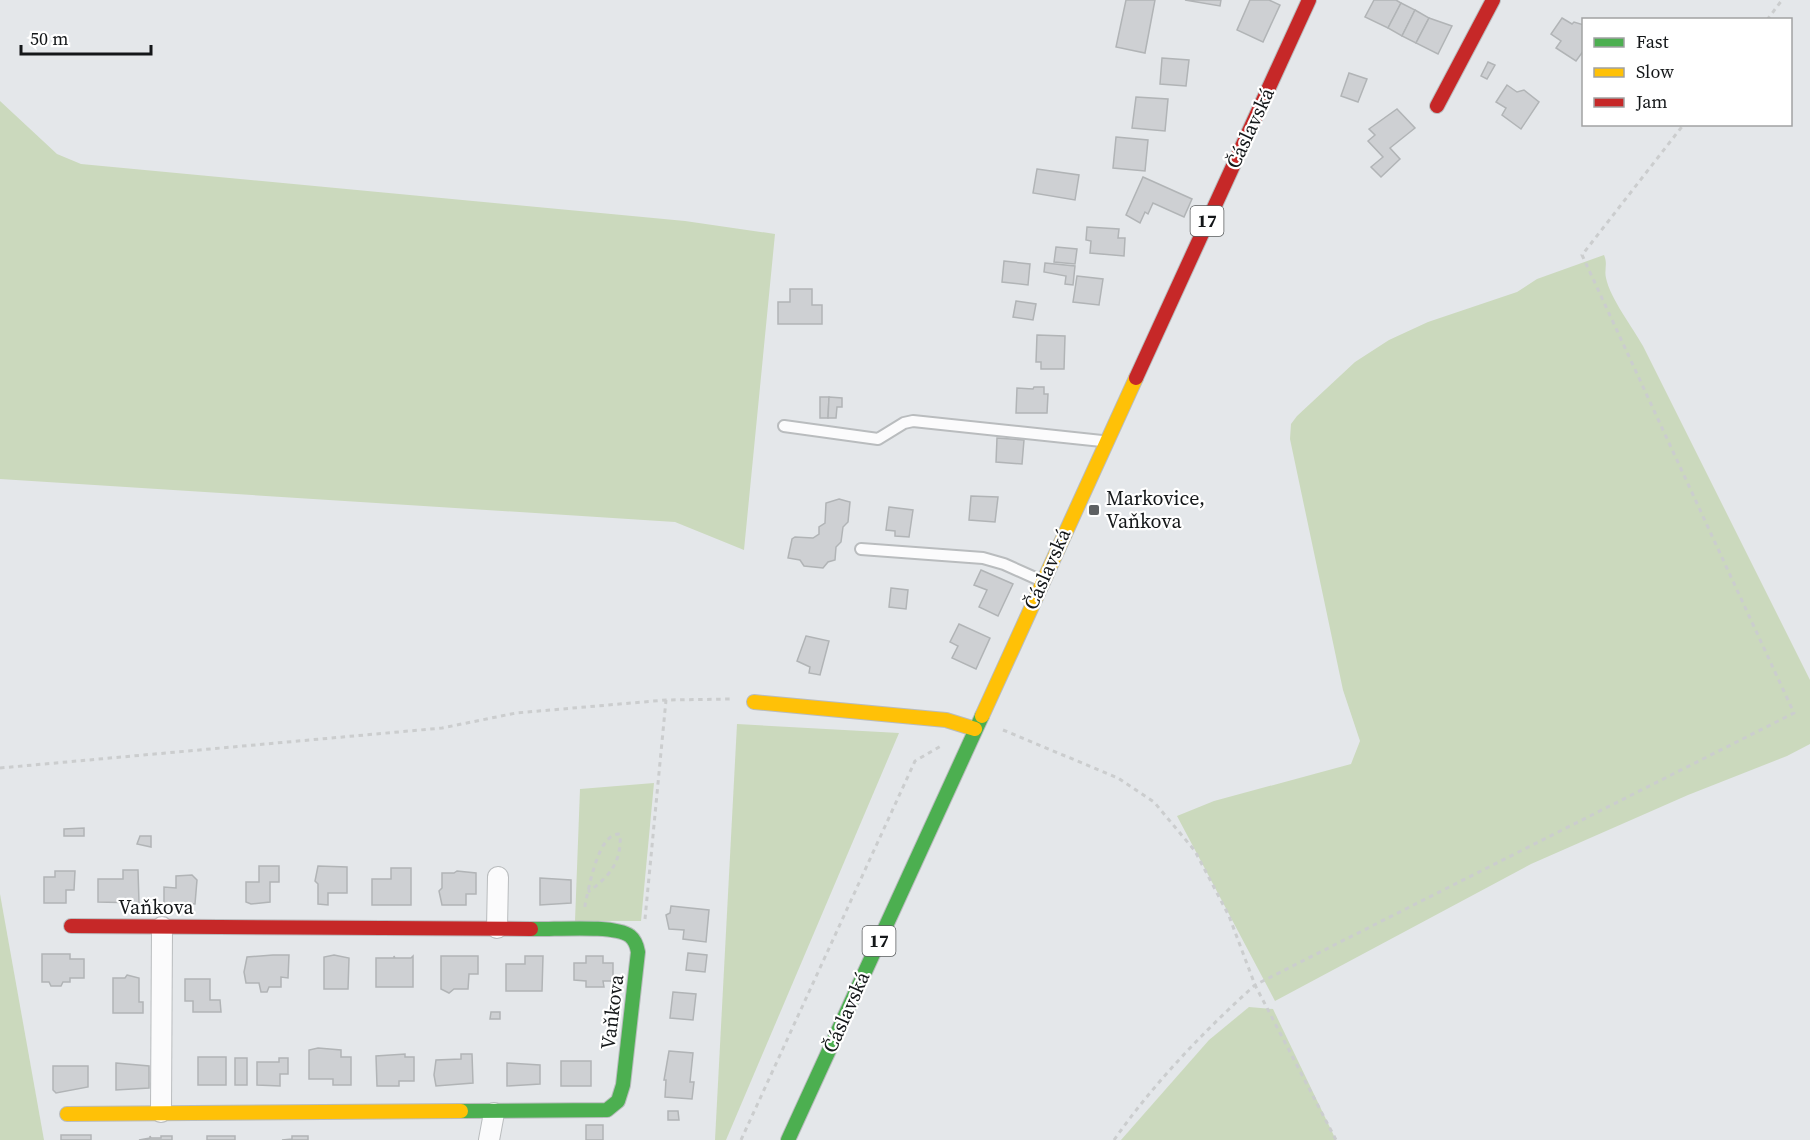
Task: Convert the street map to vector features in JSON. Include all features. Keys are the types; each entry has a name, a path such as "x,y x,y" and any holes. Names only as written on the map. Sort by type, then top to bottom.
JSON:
{"street":[{"name":"Čáslavská","path":"788,1140 1309,0"},
{"path":"1437,106 1485,3"},
{"path":"754,702 977,724"},
{"path":"497,928 498,877"},
{"name":"Vaňkova","path":"67,1114 598,1112 614,1107 623,1085 638,960 636,943 632,937 618,931 497,928 71,926"},
{"path":"161,1112 162,927"},
{"path":"489,1140 494,1113"}],"lane":[{"path":"784,426 878,439 904,423 913,421 1106,442"},
{"path":"861,549 982,558 1004,564 1042,581"}],"path":[{"path":"1768,18 1782,0"},
{"path":"1114,1140 1134,1111 1180,1059 1255,985 1794,714 1582,255 1682,126"},
{"path":"0,768 442,728 516,713 666,700 724,698 754,702"},
{"path":"632,937 645,923 666,700"},
{"path":"977,724 1118,778 1154,802 1195,851 1229,916 1255,985 1336,1140"},
{"path":"585,930 588,892 603,843 611,836 620,834 619,854 612,873 588,892"}],"green space":[{"path":"0,101 57,154 81,164 685,221 775,234 744,550 675,522 0,479"},
{"path":"1604,255 1606,278 1612,295 1643,346 1810,680 1810,744 1787,756 1688,795 1531,864 1275,1001 1177,816 1214,801 1351,764 1360,741 1343,690 1290,439 1291,424 1355,362 1389,340 1428,322 1517,292 1537,279"},
{"path":"737,724 899,733 726,1140 715,1140"},
{"path":"654,783 641,921 575,921 580,789"},
{"path":"0,894 44,1140 0,1140"},
{"path":"1249,1007 1273,1009 1336,1140 1121,1140 1209,1040"}],"building":[{"path":"1126,0 1155,0 1145,53 1116,47"},
{"path":"1185,0 1221,0 1220,6"},
{"path":"1250,0 1269,0 1280,5 1263,42 1237,30"},
{"path":"1374,0 1396,0 1401,3 1388,28 1365,17"},
{"path":"1401,3 1415,10 1402,36 1388,28"},
{"path":"1415,10 1429,18 1416,43 1402,36"},
{"path":"1429,18 1452,26 1438,54 1416,43"},
{"path":"1562,18 1572,24 1574,22 1582,24 1582,53 1576,61 1556,48 1561,41 1551,34"},
{"path":"1162,58 1189,60 1186,86 1160,84"},
{"path":"1488,62 1495,65 1487,79 1481,76"},
{"path":"1349,73 1367,79 1358,102 1341,96"},
{"path":"1507,85 1517,92 1524,90 1539,102 1521,129 1502,115 1506,108 1496,102"},
{"path":"1136,97 1168,99 1165,131 1132,128"},
{"path":"1397,109 1415,128 1390,148 1400,159 1381,177 1371,167 1383,157 1368,141 1375,135 1369,129"},
{"path":"1116,137 1148,140 1145,171 1113,168"},
{"path":"1037,169 1079,175 1075,200 1033,193"},
{"path":"1143,177 1192,199 1184,217 1153,203 1148,214 1145,212 1140,223 1126,215"},
{"path":"1087,227 1119,229 1118,238 1125,238 1124,256 1090,253 1091,241 1086,240"},
{"path":"1056,247 1077,249 1075,264 1054,262"},
{"path":"1004,261 1030,264 1028,285 1002,282"},
{"path":"1045,263 1075,266 1073,285 1065,284 1066,276 1044,272"},
{"path":"1077,276 1103,279 1099,305 1073,302"},
{"path":"790,289 812,289 812,305 822,305 822,324 778,324 778,302 790,302"},
{"path":"1016,301 1036,304 1033,320 1013,317"},
{"path":"1037,335 1065,336 1064,369 1041,369 1041,362 1036,362"},
{"path":"1044,387 1044,394 1048,394 1047,413 1016,413 1017,388 1033,389"},
{"path":"820,397 829,397 828,418 820,418"},
{"path":"829,397 842,398 842,407 837,407 836,418 828,418"},
{"path":"997,438 1024,440 1022,464 996,462"},
{"path":"971,496 998,497 995,522 969,520"},
{"path":"839,499 850,502 848,522 843,527 841,542 836,547 835,560 828,562 823,568 804,566 800,560 788,558 792,539 795,537 813,538 819,534 819,527 825,523 826,503"},
{"path":"889,507 913,510 909,537 895,536 895,531 886,530"},
{"path":"981,570 1013,584 998,616 979,607 987,590 974,585"},
{"path":"891,588 908,590 906,609 889,607"},
{"path":"959,624 990,638 976,669 952,658 958,646 950,642"},
{"path":"806,636 829,641 820,675 809,673 810,667 797,661"},
{"path":"84,828 84,836 64,836 64,829"},
{"path":"140,836 151,836 151,847 137,844"},
{"path":"259,866 279,866 279,882 270,882 270,902 251,904 246,902 246,882 259,882"},
{"path":"318,866 347,867 347,893 328,893 328,905 318,904 318,884 315,881"},
{"path":"391,868 411,868 411,905 372,905 372,879 391,879"},
{"path":"123,870 138,870 139,903 98,902 98,879 123,879"},
{"path":"55,871 75,871 74,890 66,890 66,903 44,903 44,877 55,877"},
{"path":"457,871 476,873 476,894 466,894 466,905 442,905 439,891 442,888 442,873"},
{"path":"192,875 197,880 195,904 164,903 164,887 176,888 176,876"},
{"path":"540,878 571,880 571,903 540,905"},
{"path":"671,906 709,910 706,942 683,939 684,930 669,929 666,915 670,913"},
{"path":"688,953 707,955 705,972 686,970"},
{"path":"42,954 70,954 70,959 84,959 84,978 70,978 70,982 63,982 61,986 51,986 49,982 42,982"},
{"path":"289,955 288,978 281,977 281,987 269,987 267,992 261,992 259,983 246,983 244,972 247,957"},
{"path":"334,955 349,958 348,989 324,989 324,957"},
{"path":"394,956 395,958 411,958 413,956 413,987 376,987 376,958 394,958"},
{"path":"441,956 478,956 478,974 469,974 468,989 454,989 449,993 441,989"},
{"path":"525,956 543,956 542,991 506,991 506,964 525,964"},
{"path":"586,956 603,956 603,963 613,963 613,981 603,981 604,987 586,987 586,981 574,980 574,963 586,963"},
{"path":"127,975 139,978 139,1002 143,1002 143,1013 113,1013 113,978 125,978"},
{"path":"185,979 210,979 210,1000 220,1000 221,1012 193,1012 193,1001 185,1001"},
{"path":"673,992 696,994 693,1020 670,1018"},
{"path":"491,1012 500,1012 500,1019 490,1019"},
{"path":"318,1048 341,1050 341,1057 351,1057 351,1085 333,1085 333,1079 309,1079 309,1050"},
{"path":"669,1051 693,1053 690,1082 694,1082 692,1099 665,1097 666,1080 664,1080"},
{"path":"405,1054 405,1057 414,1057 414,1081 399,1081 399,1086 377,1086 376,1056"},
{"path":"461,1054 472,1054 473,1083 436,1086 434,1075 436,1060 461,1059"},
{"path":"198,1057 226,1057 226,1085 198,1085"},
{"path":"235,1058 247,1058 247,1085 235,1085"},
{"path":"279,1058 288,1058 288,1074 280,1074 280,1086 257,1085 257,1062 279,1062"},
{"path":"561,1061 591,1061 591,1086 561,1086"},
{"path":"116,1063 149,1066 149,1088 116,1090"},
{"path":"507,1063 540,1065 540,1084 507,1086"},
{"path":"53,1066 88,1066 88,1087 56,1093 53,1090"},
{"path":"668,1111 678,1111 679,1120 668,1120"},
{"path":"586,1125 603,1125 603,1140 586,1140"},
{"path":"61,1135 91,1135 91,1140 61,1140"},
{"path":"150,1136 161,1138 161,1136 172,1136 172,1140 139,1140 150,1138"},
{"path":"207,1136 235,1136 235,1140 207,1140"},
{"path":"292,1136 308,1136 308,1140 282,1140 292,1139"}],"traffic: fast":[{"path":"788,1140 982,716"},
{"path":"461,1111 607,1110 618,1101 623,1085 638,952 636,943 630,936 611,930 531,929"}],"traffic: slow":[{"path":"982,716 1136,378"},
{"path":"754,702 946,720 975,729"},
{"path":"67,1114 461,1111"}],"traffic: jam":[{"path":"1136,378 1309,0"},
{"path":"1437,106 1493,0"},
{"path":"71,926 531,929"}],"place":[{"name":"Markovice, Vaňkova","path":"1094,510"}]}
